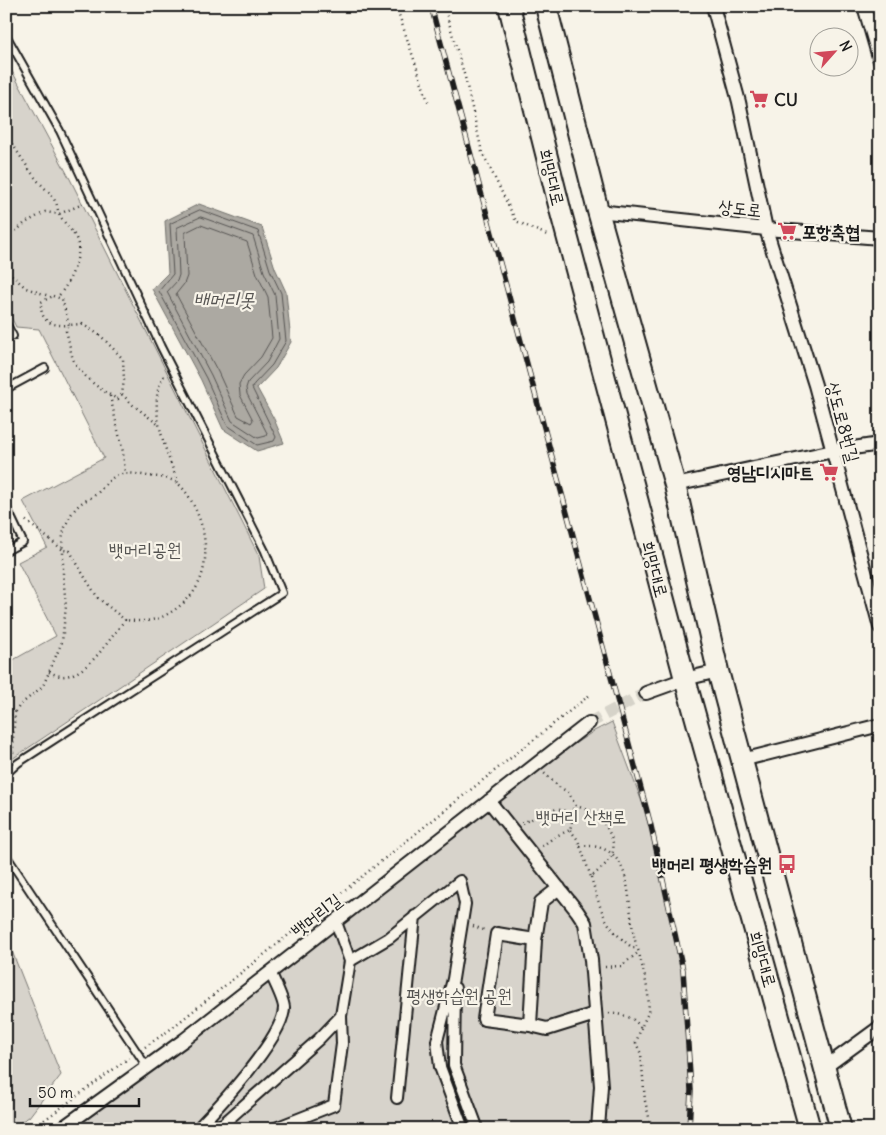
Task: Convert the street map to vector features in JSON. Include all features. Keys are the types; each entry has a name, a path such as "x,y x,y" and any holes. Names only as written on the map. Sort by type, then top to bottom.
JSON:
{"main road":[{"name":"희망대로","path":"509,6 570,246 685,679 809,1126"},
{"name":"희망대로","path":"546,6 598,211 675,485 718,672 841,1129"}],"street":[{"name":"상도로8번길","path":"713,6 739,102 766,229 815,385 880,627"},
{"path":"864,6 880,62"},
{"name":"상도로","path":"598,211 766,229 880,238"},
{"path":"675,485 833,451 880,444"},
{"path":"646,693 685,679 718,672"},
{"name":"뱃머리길","path":"60,1129 184,1040 589,723"},
{"path":"742,760 880,726"},
{"path":"490,801 585,923 591,967 601,1086 598,1129"},
{"path":"350,961 389,938 460,881 464,904 462,922 453,979 437,1041 440,1067 463,1129"},
{"path":"530,1024 535,940 541,902 559,888"},
{"path":"397,1098 416,916"},
{"path":"273,1129 334,1105 342,1044 341,1016 350,961 336,922"},
{"path":"535,940 498,934 484,1019 530,1024 547,1029 595,1014"},
{"path":"196,1129 217,1108 256,1061 278,1029 284,1008 270,972"},
{"path":"453,979 455,982 454,1065 478,1126"},
{"path":"208,1129 223,1124 319,1039 341,1016"},
{"path":"824,1068 880,1027"},
{"path":"455,1105 478,1126"}],"lane":[{"path":"6,35 60,131 171,366 265,551 282,593 6,774"},
{"path":"6,323 13,336 6,339"},
{"path":"6,389 45,368"},
{"path":"6,506 23,542 6,551"},
{"path":"6,855 147,1067"}],"path":[{"path":"396,6 429,104"},
{"path":"444,6 465,77 482,152 516,221 570,246"},
{"path":"6,108 12,120 6,130"},
{"path":"6,136 26,166 55,201 59,214 72,230 79,247 68,282 62,293 57,297"},
{"path":"6,235 16,231 25,223 45,212 59,214 92,200"},
{"path":"6,221 8,228 6,235"},
{"path":"6,267 26,288 50,297 62,299 69,325 66,331 73,360 85,376 101,390 118,399 122,394 124,380 123,359 101,336 82,324 69,325 60,326 44,318 41,302 50,297"},
{"path":"11,517 28,521 62,550 70,551 98,598 125,620 140,622 161,618 173,612 191,597 199,583 206,562 203,529 195,508 178,483 159,430 157,403 160,382 171,366"},
{"path":"122,394 159,425"},
{"path":"110,396 123,452 125,473"},
{"path":"6,716 15,712 20,705 43,686 62,642 66,606 62,575 62,544 68,520 79,505 95,495 114,477 125,473 164,477 178,483"},
{"path":"49,672 63,677 78,673 88,665 125,620"},
{"path":"32,1129 168,1031 591,694"},
{"path":"14,767 13,739 15,712"},
{"path":"536,765 559,787 568,792 576,806 594,813 607,828 614,844 612,854 603,867 591,877"},
{"path":"570,812 576,806"},
{"path":"512,829 530,819 556,809 570,812"},
{"path":"570,812 572,821 570,830 580,846 600,908 611,929 619,938 633,948 637,948"},
{"path":"535,858 542,845 570,830"},
{"path":"580,846 593,845 606,848 623,868 628,883 629,903 648,1000 648,1013 636,1043 642,1054 645,1101 652,1129"},
{"path":"462,922 498,934"},
{"path":"591,967 621,966 639,952"},
{"path":"595,1014 625,1015 636,1020 641,1028"}],"green space":[{"name":"뱃머리공원","path":"6,60 70,179 259,556 264,589 6,763 6,664 56,636 18,562 47,547 23,501 104,458 39,329 16,327 6,307"},
{"name":"평생학습원 공원","path":"612,722 651,826 683,970 691,1090 689,1129 70,1129 489,801 594,731"},
{"path":"6,936 61,1075 29,1117 8,1129 6,1129"}],"water":[{"name":"배머리못","path":"199,204 262,227 275,268 286,292 291,342 276,368 257,388 274,419 284,443 257,451 223,429 201,380 152,289 168,273 165,221"}],"tunnel":[{"path":"589,723 646,693"}],"railway":[{"path":"431,6 651,826 683,970 691,1090 689,1129"}],"place":[{"name":"CU","path":"759,99"},
{"name":"포항축협","path":"787,231"},
{"name":"영남디시마트","path":"829,472"},
{"name":"뱃머리 평생학습원","path":"787,864"}],"park label":[{"name":"뱃머리 산책로","path":"581,816"}]}
